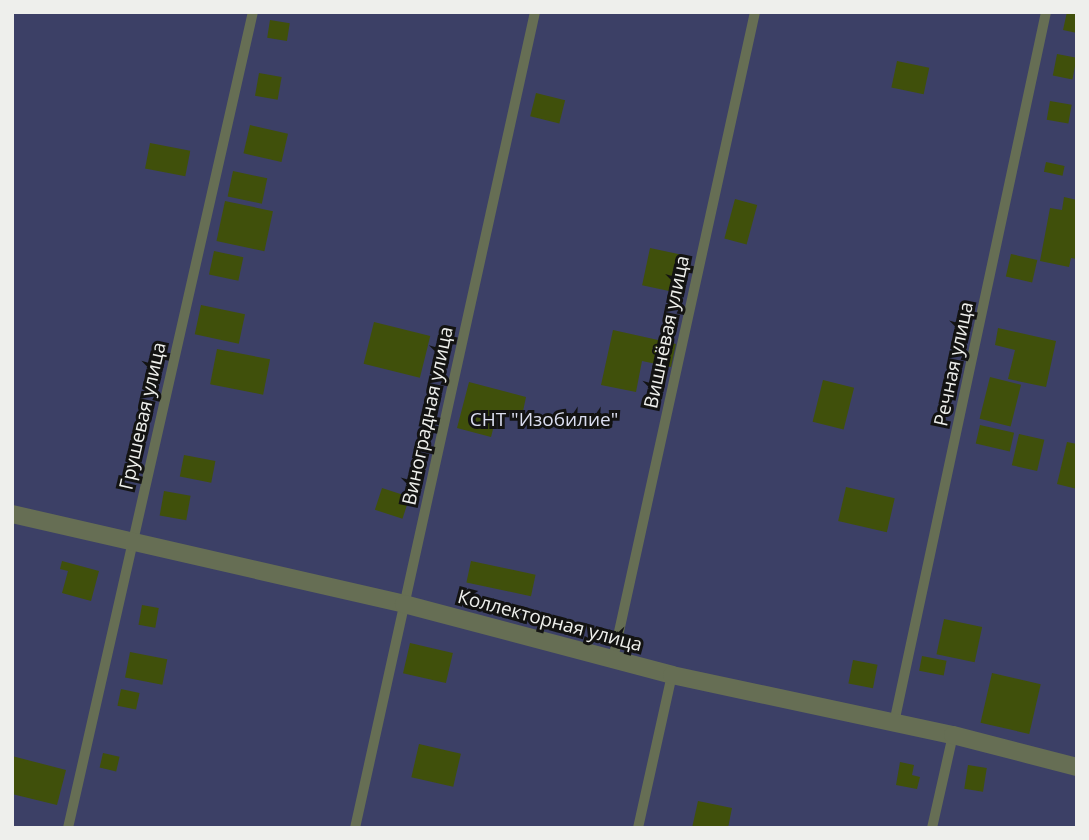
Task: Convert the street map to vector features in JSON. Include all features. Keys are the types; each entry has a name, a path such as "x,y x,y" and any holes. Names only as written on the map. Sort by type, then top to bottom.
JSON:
{"street":[{"name":"Коллекторная улица","path":"12,514 132,544 404,604 672,675 953,735 1077,767"}],"lane":[{"name":"Грушевая улица","path":"68,828 253,12"},
{"name":"Виноградная улица","path":"355,828 535,12"},
{"name":"Вишнёвая улица","path":"613,659 755,12"},
{"name":"Речная улица","path":"894,723 1046,12"},
{"path":"638,828 672,675"},
{"path":"932,828 953,735"}],"green space":[{"name":"СНТ \"Изобилие\"","path":"12,12 1077,12 1077,828 12,828"}],"building":[{"path":"1067,12 1077,12 1077,33 1063,30"},
{"path":"270,20 290,23 287,41 267,38"},
{"path":"1057,54 1077,58 1072,79 1053,76"},
{"path":"897,61 929,68 924,94 891,87"},
{"path":"259,73 282,77 278,100 255,96"},
{"path":"536,93 565,100 559,124 530,116"},
{"path":"1050,101 1072,105 1068,124 1047,120"},
{"path":"250,125 288,134 281,162 243,153"},
{"path":"150,143 190,151 185,176 145,169"},
{"path":"1046,162 1065,166 1063,176 1044,172"},
{"path":"233,171 267,178 262,204 228,196"},
{"path":"1064,197 1077,200 1077,259 1071,258 1069,267 1040,261 1050,208 1062,210"},
{"path":"735,199 757,205 747,245 724,239"},
{"path":"225,201 273,211 264,251 216,241"},
{"path":"650,248 691,257 683,294 642,285"},
{"path":"214,251 243,257 238,281 209,274"},
{"path":"1011,254 1037,260 1032,282 1006,276"},
{"path":"201,305 245,314 239,344 195,334"},
{"path":"374,322 430,336 420,378 364,364"},
{"path":"998,328 1056,341 1046,387 1008,379 1015,350 995,345"},
{"path":"613,330 676,344 671,367 642,361 636,392 601,385"},
{"path":"217,349 270,359 263,395 210,384"},
{"path":"990,377 1021,385 1011,426 980,419"},
{"path":"823,380 854,388 844,429 813,422"},
{"path":"469,382 526,397 522,416 498,410 491,437 457,428"},
{"path":"980,425 1014,433 1010,451 976,444"},
{"path":"1019,434 1044,440 1037,471 1012,465"},
{"path":"1067,442 1077,444 1077,489 1057,484"},
{"path":"184,455 215,461 211,483 180,477"},
{"path":"846,487 895,498 887,532 838,521"},
{"path":"382,488 410,497 402,519 375,510"},
{"path":"164,491 191,496 186,520 160,516"},
{"path":"62,561 99,571 91,601 62,593 68,571 60,569"},
{"path":"471,561 536,575 531,596 466,583"},
{"path":"142,605 159,608 155,628 139,625"},
{"path":"944,619 982,627 975,662 937,654"},
{"path":"410,643 453,653 446,683 403,673"},
{"path":"130,652 167,659 162,685 125,678"},
{"path":"922,656 947,661 944,675 919,671"},
{"path":"853,660 878,665 873,688 848,684"},
{"path":"992,673 1041,684 1029,734 981,723"},
{"path":"121,689 140,693 136,710 117,706"},
{"path":"419,744 461,754 453,787 411,777"},
{"path":"103,753 120,757 116,771 100,768"},
{"path":"12,756 66,770 57,805 12,794"},
{"path":"900,762 914,765 912,775 920,777 917,789 896,785"},
{"path":"968,765 987,768 983,792 964,789"},
{"path":"698,801 732,808 728,828 692,828"}]}
